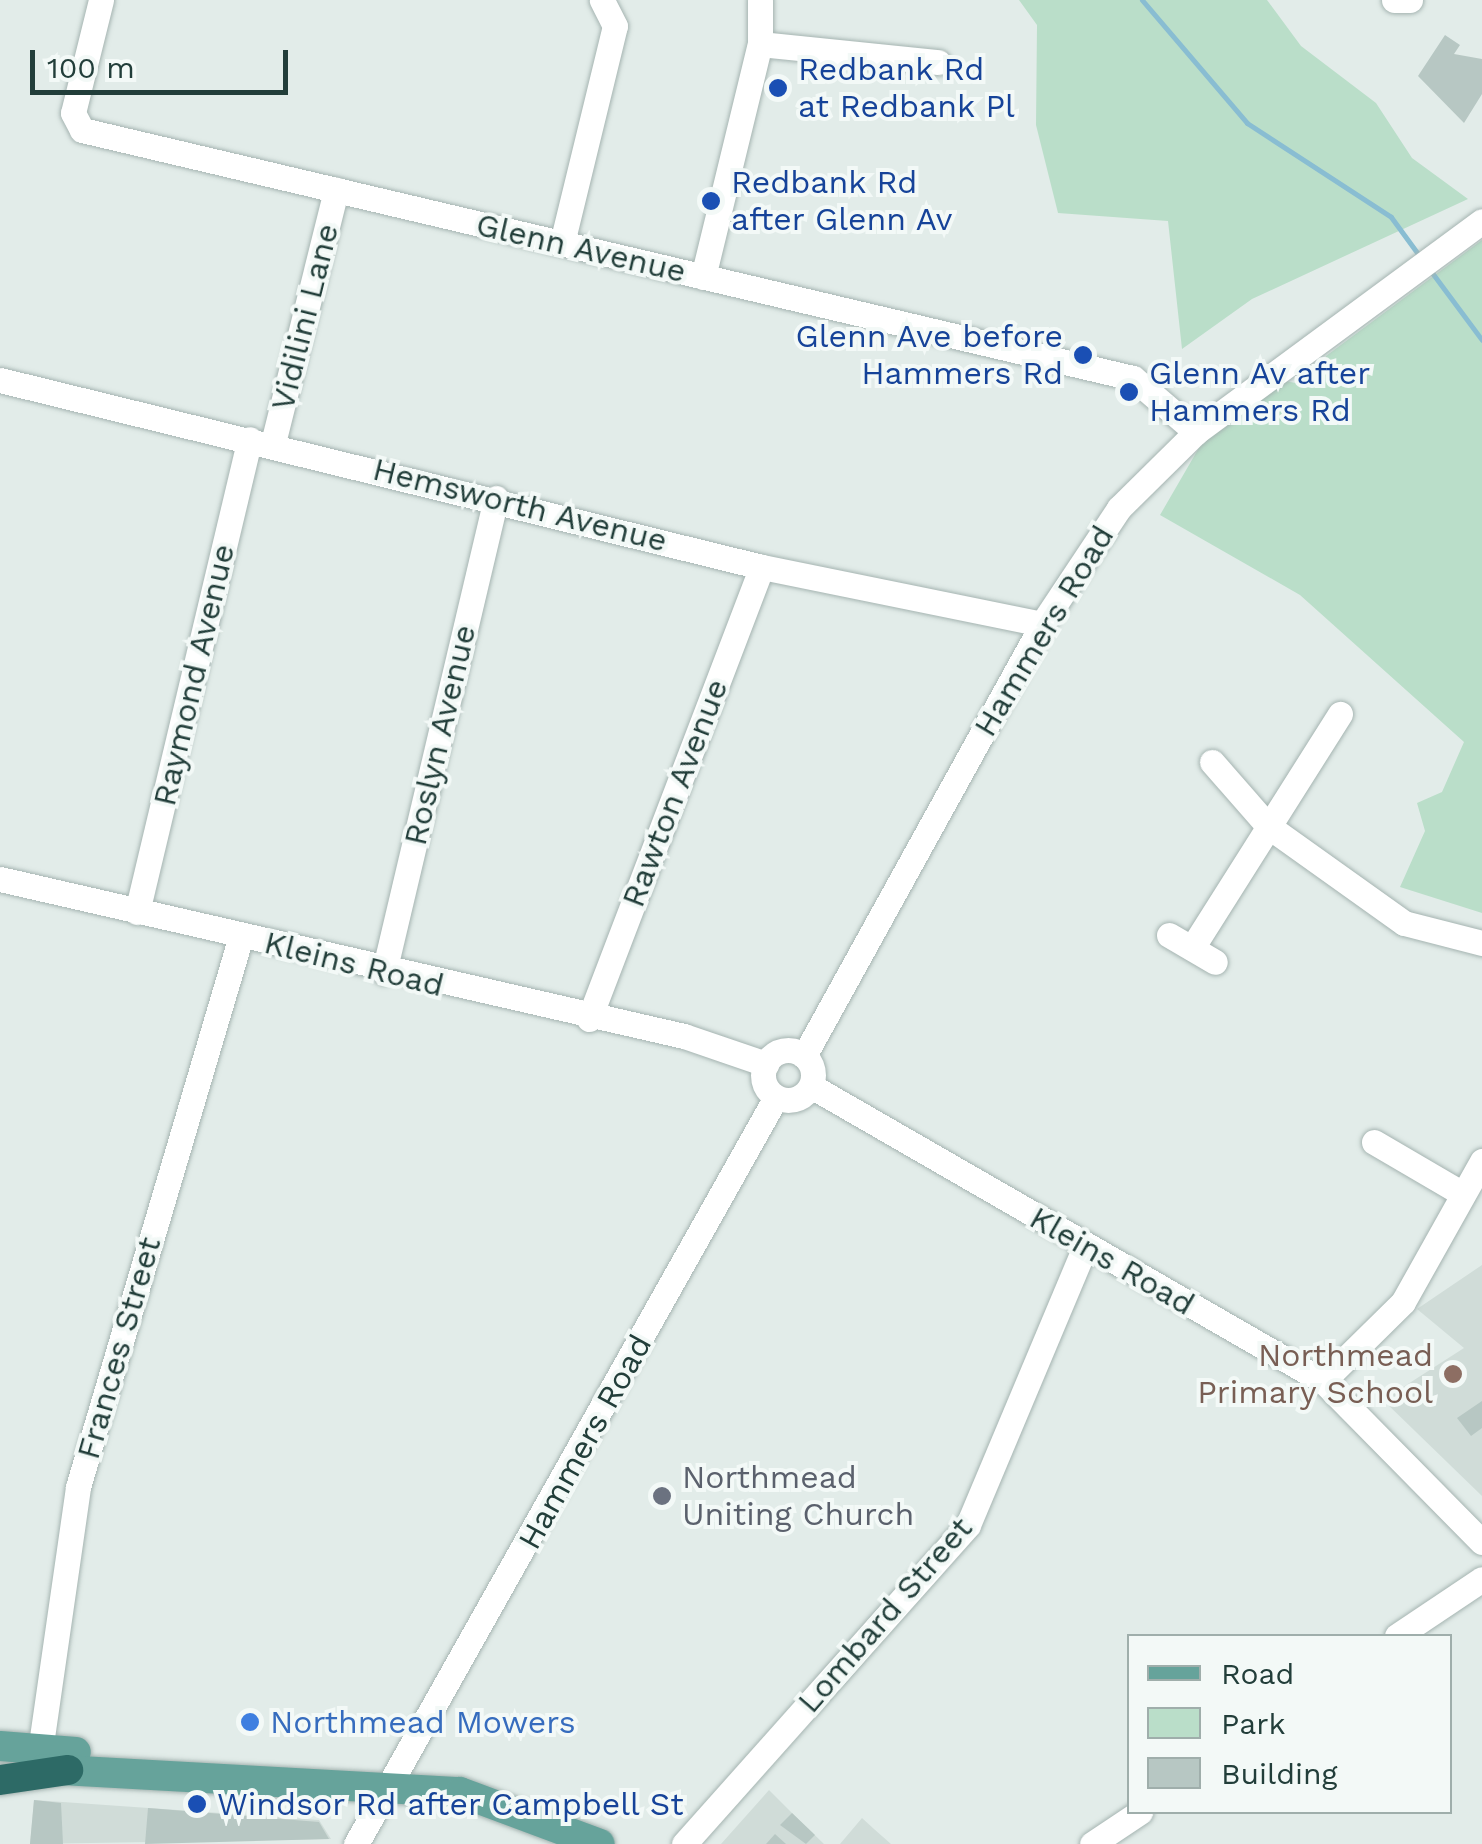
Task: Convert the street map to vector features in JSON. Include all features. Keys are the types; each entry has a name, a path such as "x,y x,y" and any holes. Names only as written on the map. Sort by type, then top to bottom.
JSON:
{"highway":[{"path":"0,1780 68,1770"}],"main road":[{"path":"0,1746 68,1770 392,1786 508,1803 600,1844"},
{"path":"0,1768 39,1759 356,1775 392,1786"}],"street":[{"name":"Glenn Avenue","path":"101,0 74,124 336,190 1133,378 1196,432"},
{"path":"562,243 615,26 602,0"},
{"path":"703,277 760,44 760,0"},
{"path":"1394,0 1410,0"},
{"path":"760,44 938,62"},
{"name":"Vidilini Lane","path":"262,441 336,190"},
{"name":"Hammers Road","path":"804,1056 1042,624 1119,508 1196,432 1482,221"},
{"name":"Hemsworth Avenue","path":"1,386 262,441 762,567 1042,624"},
{"name":"Raymond Avenue","path":"137,912 262,441"},
{"name":"Roslyn Avenue","path":"384,972 496,498"},
{"name":"Rawton Avenue","path":"588,1019 762,567"},
{"path":"1192,948 1340,714"},
{"path":"1212,762 1268,826 1404,923 1482,943"},
{"name":"Kleins Road","path":"0,879 766,1064"},
{"path":"1169,935 1215,962"},
{"name":"Frances Street","path":"39,1759 78,1487 241,936"},
{"path":"783,1051 804,1056 811,1086 800,1098 776,1097 766,1064 783,1051"},
{"name":"Kleins Road","path":"811,1086 1323,1381 1482,1542"},
{"name":"Hammers Road","path":"356,1844 776,1097"},
{"path":"1374,1142 1463,1194"},
{"path":"1323,1381 1403,1302 1482,1161"},
{"name":"Lombard Street","path":"684,1844 968,1525 1085,1246"},
{"path":"1400,1634 1482,1579"},
{"path":"1092,1844 1137,1814"}],"shaded area":[{"name":"Northmead Primary School","path":"1482,1265 1482,1496 1383,1400 1464,1348 1417,1309"},
{"path":"769,1790 792,1813 824,1844 721,1844"},
{"path":"34,1800 319,1820 331,1839 30,1844"},
{"path":"862,1818 874,1829 891,1844 840,1844"}],"green space":[{"path":"1019,0 1267,0 1301,46 1376,103 1412,158 1468,199 1252,299 1182,349 1168,221 1058,213 1036,125 1037,25"},
{"path":"1482,240 1482,913 1400,887 1425,831 1417,803 1442,792 1464,742 1300,595 1160,515 1200,446 1253,399 1285,381 1317,387 1326,356"}],"building":[{"path":"1445,35 1460,45 1454,54 1482,59 1482,94 1464,123 1418,76"},
{"path":"1482,1401 1482,1428 1471,1436 1457,1418"},
{"path":"34,1800 61,1803 63,1844 30,1844"},
{"path":"148,1808 319,1822 329,1839 145,1844"},
{"path":"792,1813 815,1835 806,1844 780,1825"},
{"path":"775,1834 786,1844 766,1844"}],"waterway":[{"path":"1142,0 1247,123 1391,217 1421,258"},
{"path":"1430,270 1482,340"}],"place":[{"name":"Redbank Rd at Redbank Pl","path":"778,88"},
{"name":"Redbank Rd after Glenn Av","path":"711,201"},
{"name":"Glenn Ave before Hammers Rd","path":"1083,355"},
{"name":"Glenn Av after Hammers Rd","path":"1129,392"},
{"name":"Northmead Primary School","path":"1453,1374"},
{"name":"Northmead Uniting Church","path":"662,1496"},
{"name":"Northmead Mowers","path":"250,1722"},
{"name":"Windsor Rd after Campbell St","path":"197,1804"}]}
